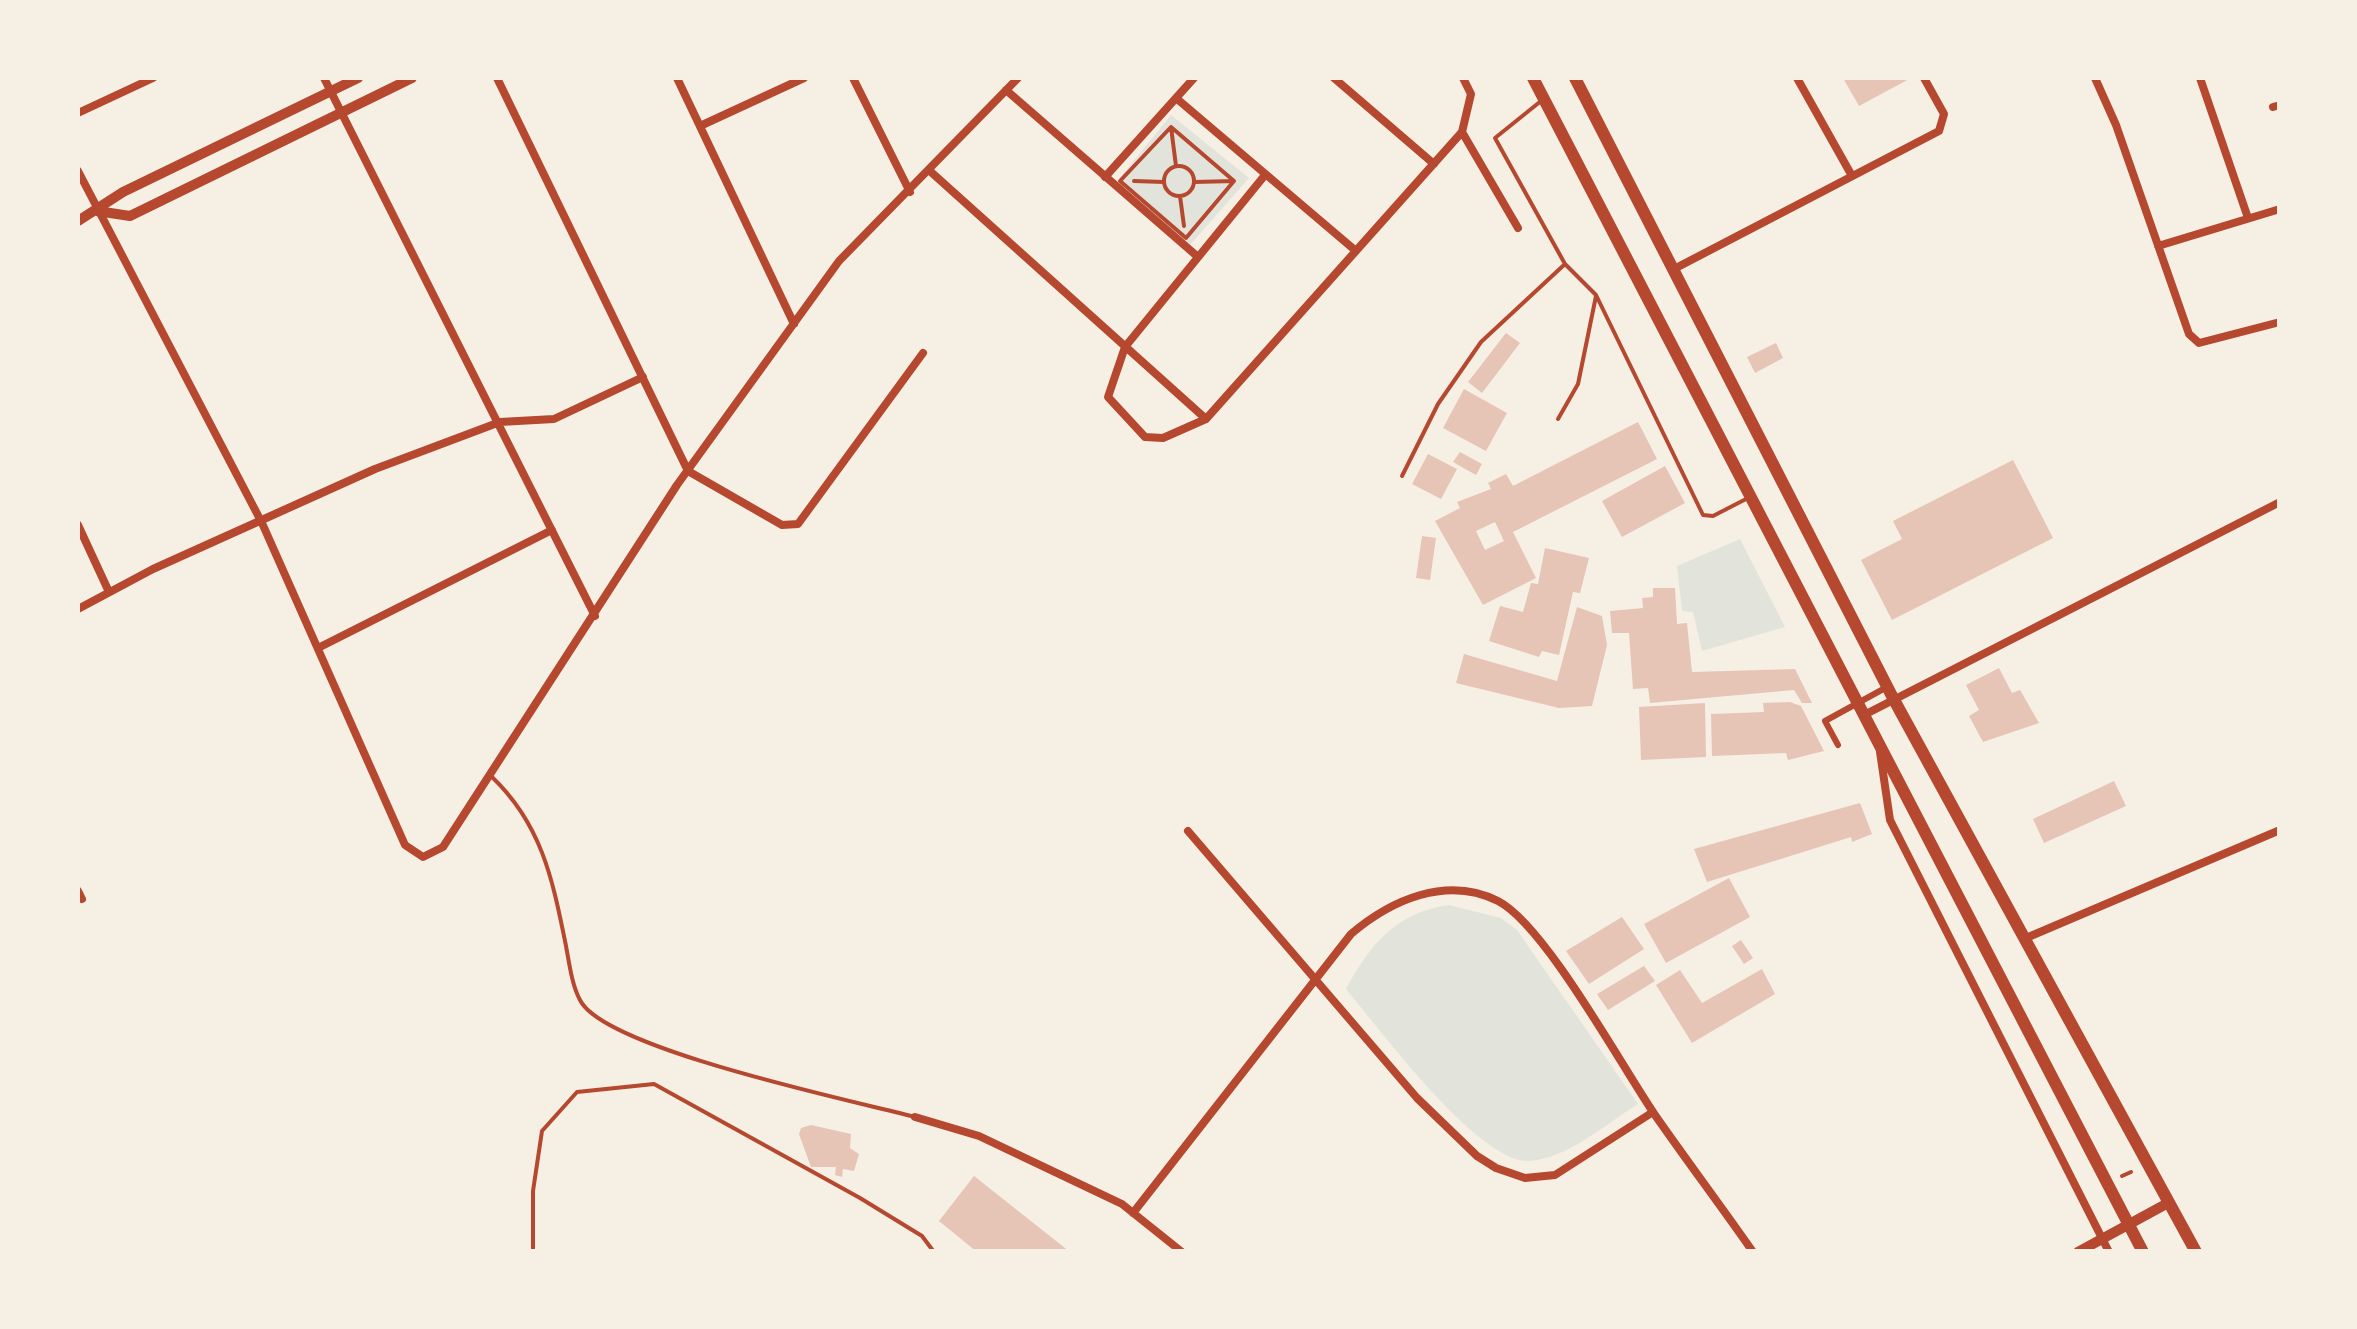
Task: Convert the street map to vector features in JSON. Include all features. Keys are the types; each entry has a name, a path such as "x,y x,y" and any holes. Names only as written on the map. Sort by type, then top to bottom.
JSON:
{"highway":[{"path":"1534,78 2142,1252"},
{"path":"1575,78 1891,692 2196,1252"}],"street":[{"path":"78,114 153,78"},
{"path":"324,78 595,616"},
{"path":"78,221 122,192 358,78"},
{"path":"98,211 130,216 412,78"},
{"path":"498,78 688,471 782,525 798,524 923,353"},
{"path":"677,78 794,324"},
{"path":"700,126 804,78"},
{"path":"852,78 910,192"},
{"path":"78,171 262,523 410,851 423,857 438,853 492,777 688,471 840,261 931,172 1018,78"},
{"path":"1106,177 1194,78"},
{"path":"1334,78 1434,164"},
{"path":"1265,175 1125,347 1108,397 1146,437 1163,438 1206,419 1434,164 1462,132 1471,94 1463,78"},
{"path":"1796,78 1852,176"},
{"path":"1672,270 1939,131 1944,114 1924,78"},
{"path":"2095,78 2189,334 2199,343 2280,322"},
{"path":"2200,78 2248,218"},
{"path":"1006,90 1198,258"},
{"path":"1176,98 1356,250"},
{"path":"1462,132 1518,228"},
{"path":"931,172 1206,419"},
{"path":"2158,246 2280,209"},
{"path":"78,609 375,469 500,422 554,419 643,376"},
{"path":"1838,746 1825,721 1861,709 2280,502"},
{"path":"78,524 110,592"},
{"path":"318,648 552,530"},
{"path":"1878,742 1890,820 2109,1252"},
{"path":"2026,938 2280,830"},
{"path":"1188,831 1448,1130 1477,1156 1510,1174 1542,1179 1653,1112"},
{"path":"1133,1213 1319,981 1352,934 1387,906 1455,891 1499,902 1540,940 1653,1112 1753,1252"},
{"path":"915,1117 978,1136 1133,1213 1182,1252"},
{"path":"2078,1252 2168,1203"}],"lane":[{"path":"1544,98 1495,138 1566,264 1596,295 1703,515 1712,516 1752,495"},
{"path":"1402,476 1438,404 1480,342 1566,264"},
{"path":"1558,419 1578,384 1596,295"},
{"path":"492,777 544,849 576,992 592,1015 626,1036 687,1056 915,1117"}],"path":[{"path":"1164,182 1176,166 1171,127"},
{"path":"1171,127 1234,181"},
{"path":"1120,181 1171,127"},
{"path":"1176,166 1190,170 1194,182"},
{"path":"1120,181 1164,182"},
{"path":"1120,181 1186,238"},
{"path":"1180,196 1194,182 1234,181"},
{"path":"1186,238 1234,181"},
{"path":"1164,182 1169,192 1180,196"},
{"path":"1180,196 1186,238"},
{"path":"533,1252 533,1191 542,1131 577,1092 654,1084 860,1198 922,1236 934,1252"},
{"path":"2122,1176 2131,1172"}],"shaded area":[{"path":"1171,115 1249,178 1189,246 1118,180"},
{"path":"1740,539 1785,627 1702,651 1693,612 1682,611 1677,566"},
{"path":"1449,905 1501,918 1517,930 1638,1104 1572,1147 1529,1161 1508,1156 1457,1118 1346,989 1375,944 1387,933 1414,915"}],"building":[{"path":"1843,78 1911,78 1859,106"},
{"path":"1506,333 1520,343 1482,393 1468,382"},
{"path":"1776,343 1783,358 1755,373 1747,357"},
{"path":"1464,389 1507,413 1486,451 1443,428"},
{"path":"1638,422 1657,459 1513,532 1536,578 1483,605 1435,521 1460,508 1457,502 1491,489 1488,483 1506,474 1513,486","holes":["1495,522 1504,541 1485,550 1476,531"]},
{"path":"1460,452 1482,464 1476,475 1453,462"},
{"path":"1428,454 1457,469 1441,499 1412,484"},
{"path":"2013,460 2053,538 1892,620 1861,560 1902,539 1893,521"},
{"path":"1665,466 1685,503 1622,537 1602,501"},
{"path":"1422,536 1436,538 1430,580 1416,578"},
{"path":"1545,548 1589,558 1580,593 1573,592 1559,655 1542,651 1539,657 1489,641 1500,606 1523,612 1531,583 1538,584"},
{"path":"1653,588 1675,588 1677,624 1687,623 1692,672 1795,669 1812,703 1802,703 1794,690 1650,703 1648,688 1633,689 1629,633 1612,633 1610,611 1643,608 1642,598 1653,597"},
{"path":"1577,607 1602,616 1607,645 1592,706 1559,708 1456,683 1464,654 1557,681"},
{"path":"1999,668 2012,693 2020,690 2039,723 1983,742 1969,716 1979,710 1966,685"},
{"path":"1790,702 1801,706 1824,751 1788,760 1786,753 1712,756 1711,714 1764,712 1763,703"},
{"path":"1705,703 1706,757 1641,760 1639,707"},
{"path":"2114,781 2126,806 2044,843 2033,819"},
{"path":"1860,803 1872,834 1852,842 1851,837 1707,882 1694,849"},
{"path":"1729,878 1750,917 1666,963 1644,924"},
{"path":"1622,917 1644,949 1589,984 1566,951"},
{"path":"1741,940 1753,958 1744,964 1732,946"},
{"path":"1644,966 1655,981 1608,1010 1597,994"},
{"path":"1762,969 1775,994 1692,1043 1656,985 1680,970 1702,1003"},
{"path":"811,1125 851,1134 850,1148 859,1154 854,1171 843,1169 842,1177 835,1175 836,1167 811,1167 799,1134 801,1128"},
{"path":"974,1176 1070,1252 977,1252 939,1221"}]}
